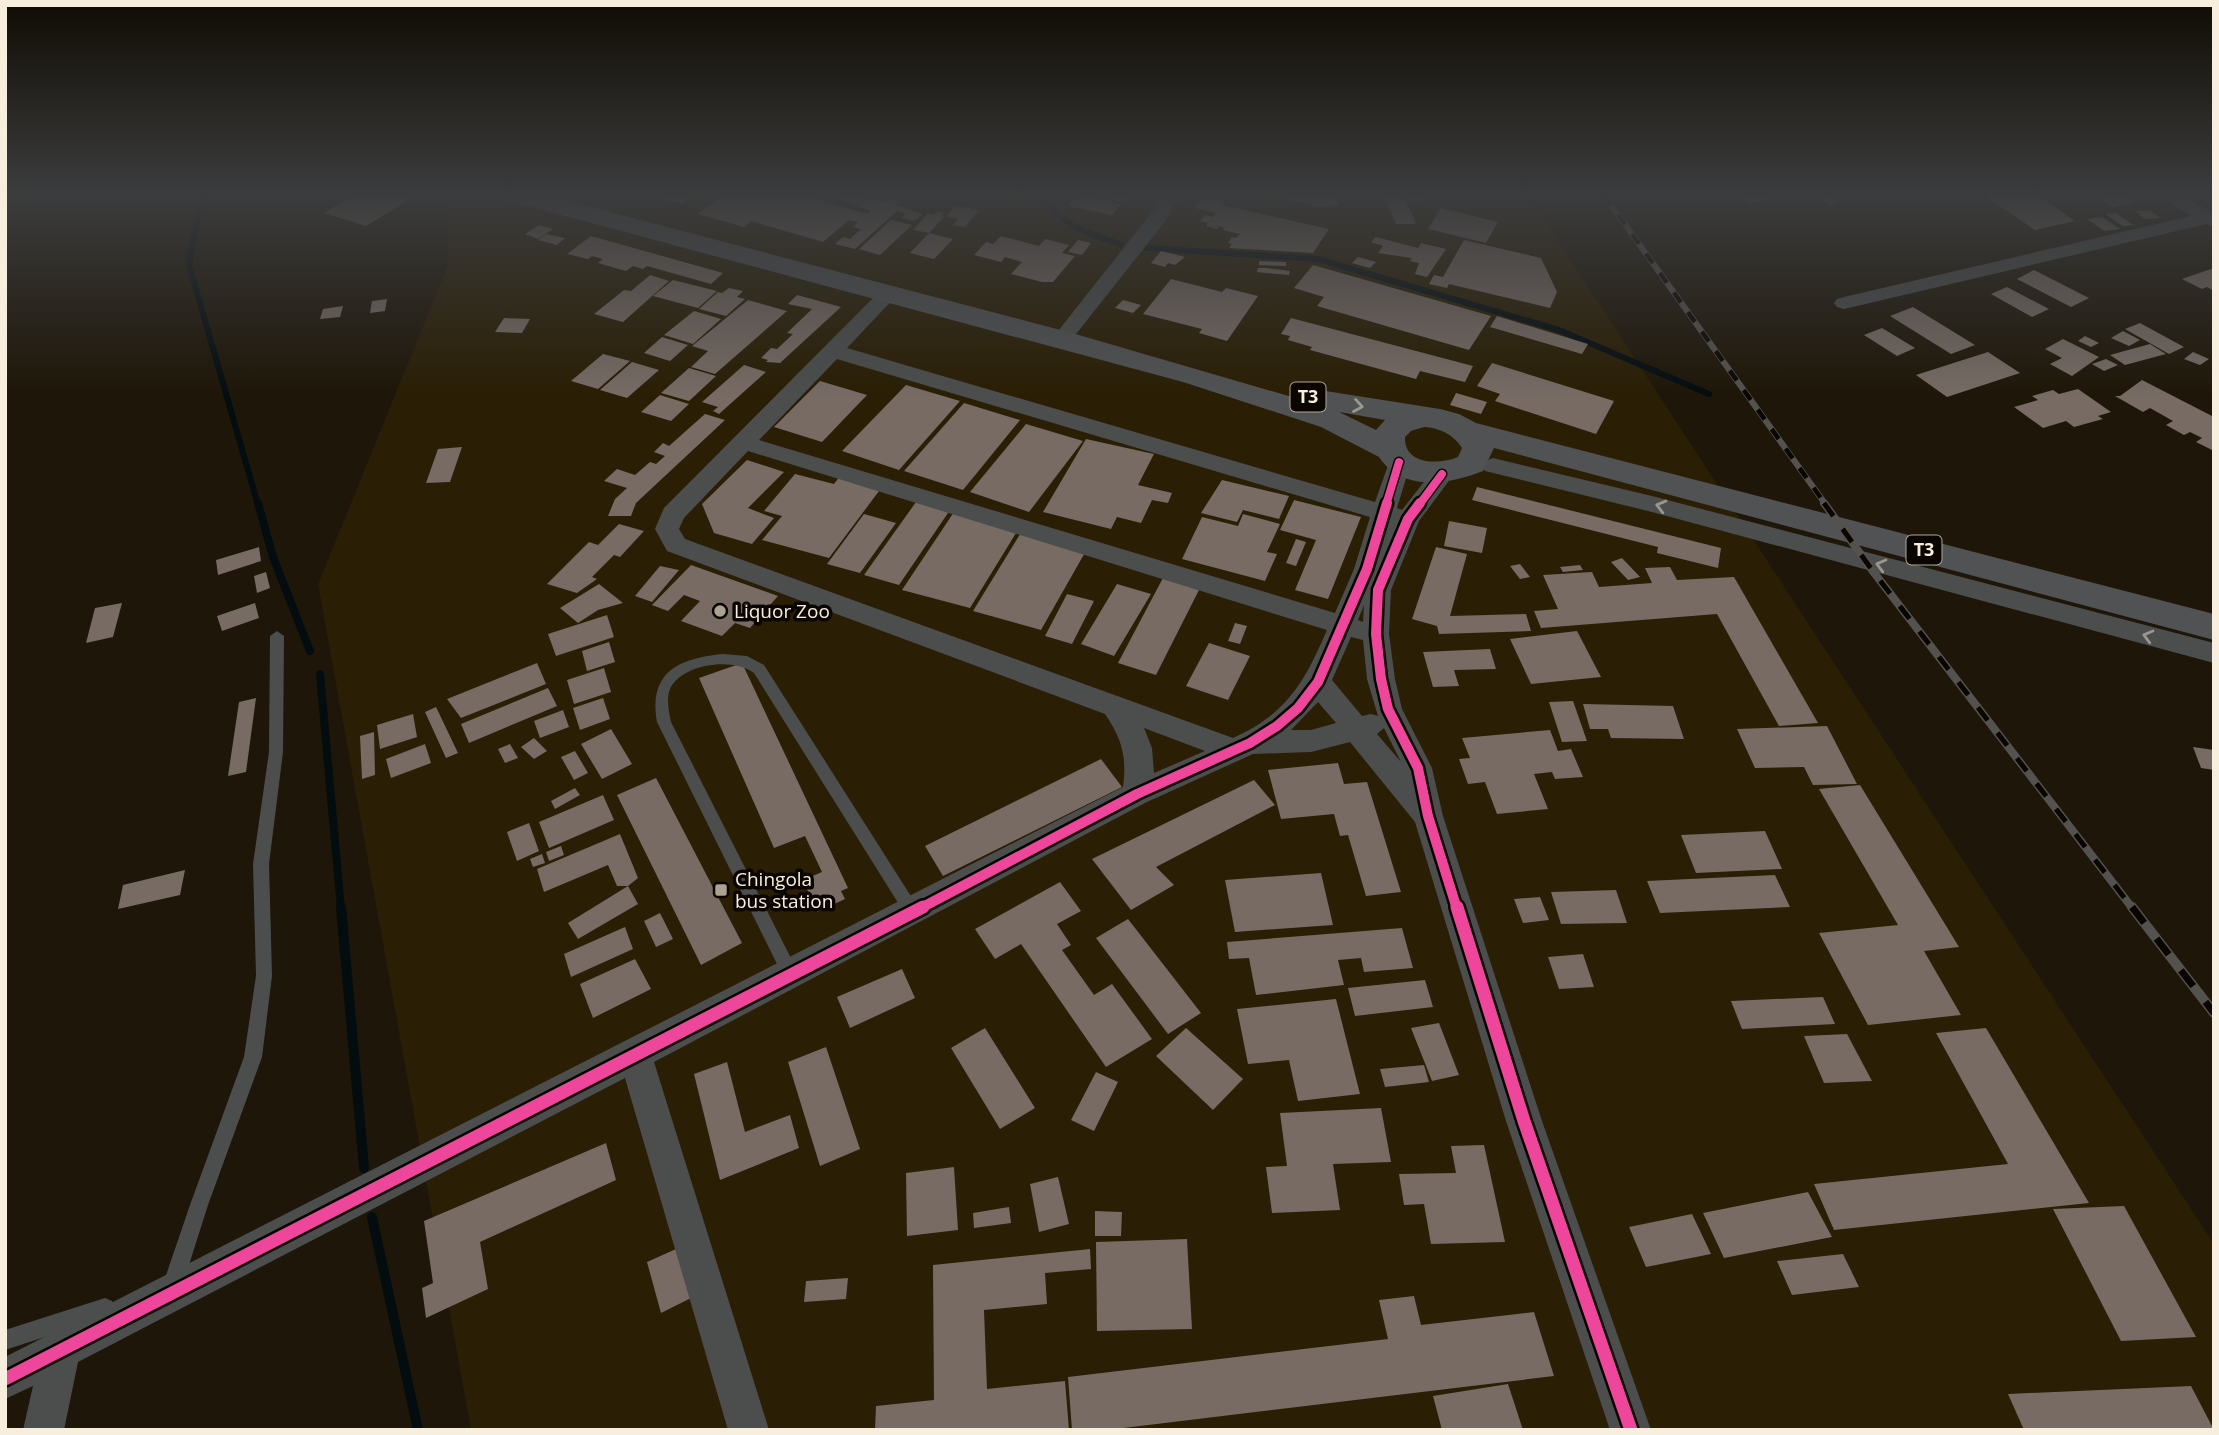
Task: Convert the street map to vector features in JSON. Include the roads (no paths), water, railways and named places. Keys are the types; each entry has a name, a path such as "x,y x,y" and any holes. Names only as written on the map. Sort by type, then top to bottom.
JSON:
{"highway":[{"name":"T3","path":"767,262 1062,339 1194,376 1332,420 1427,474 1545,461 1633,474"},
{"name":"T3","path":"1194,376 1447,420 1466,431 2214,627"},
{"path":"1394,456 1387,440 1390,430 1409,419 1423,417"},
{"path":"1452,472 1472,464 1478,448 1466,431"}],"street":[{"path":"1062,339 1123,262"},
{"path":"1844,303 2025,262"},
{"path":"888,294 673,514 667,529 676,545 1115,707 1242,746 1325,738 1372,725 1388,709"},
{"path":"834,351 1396,517"},
{"path":"742,442 1376,634"},
{"path":"1394,456 1396,517 1378,590 1376,634 1388,709 1418,768 1428,816 1524,1121 1631,1430"},
{"path":"1493,466 1652,504 2214,653"},
{"path":"5,1379 61,1350 174,1282 635,1055 1137,794 1242,746 1298,708 1318,682 1396,517 1452,472"},
{"path":"1318,682 1428,816"},
{"path":"1115,707 1134,733 1141,762 1137,794"},
{"path":"1325,738 1367,753 1386,764"},
{"path":"635,1055 749,1430"},
{"path":"43,1430 61,1350"}],"lane":[{"path":"5,1340 98,1311 174,1282 203,1192 253,1057 264,976 261,864 275,752 277,636"},
{"path":"791,975 664,722 660,702 664,687 680,670 705,661 727,659 746,661 759,669 913,912"}],"waterway":[{"path":"190,262 258,505"},
{"path":"1328,262 1559,330 1709,394"},
{"path":"258,503 273,557 310,651"},
{"path":"320,674 341,909"},
{"path":"341,907 364,1168"},
{"path":"372,1217 418,1430"}],"railway":[{"path":"1652,262 1826,505"},
{"path":"1824,503 1872,570 2133,909"},
{"path":"2132,907 2214,1013"}],"place":[{"name":"Liquor Zoo","path":"720,611"},
{"name":"Chingola bus station","path":"721,890"}]}
